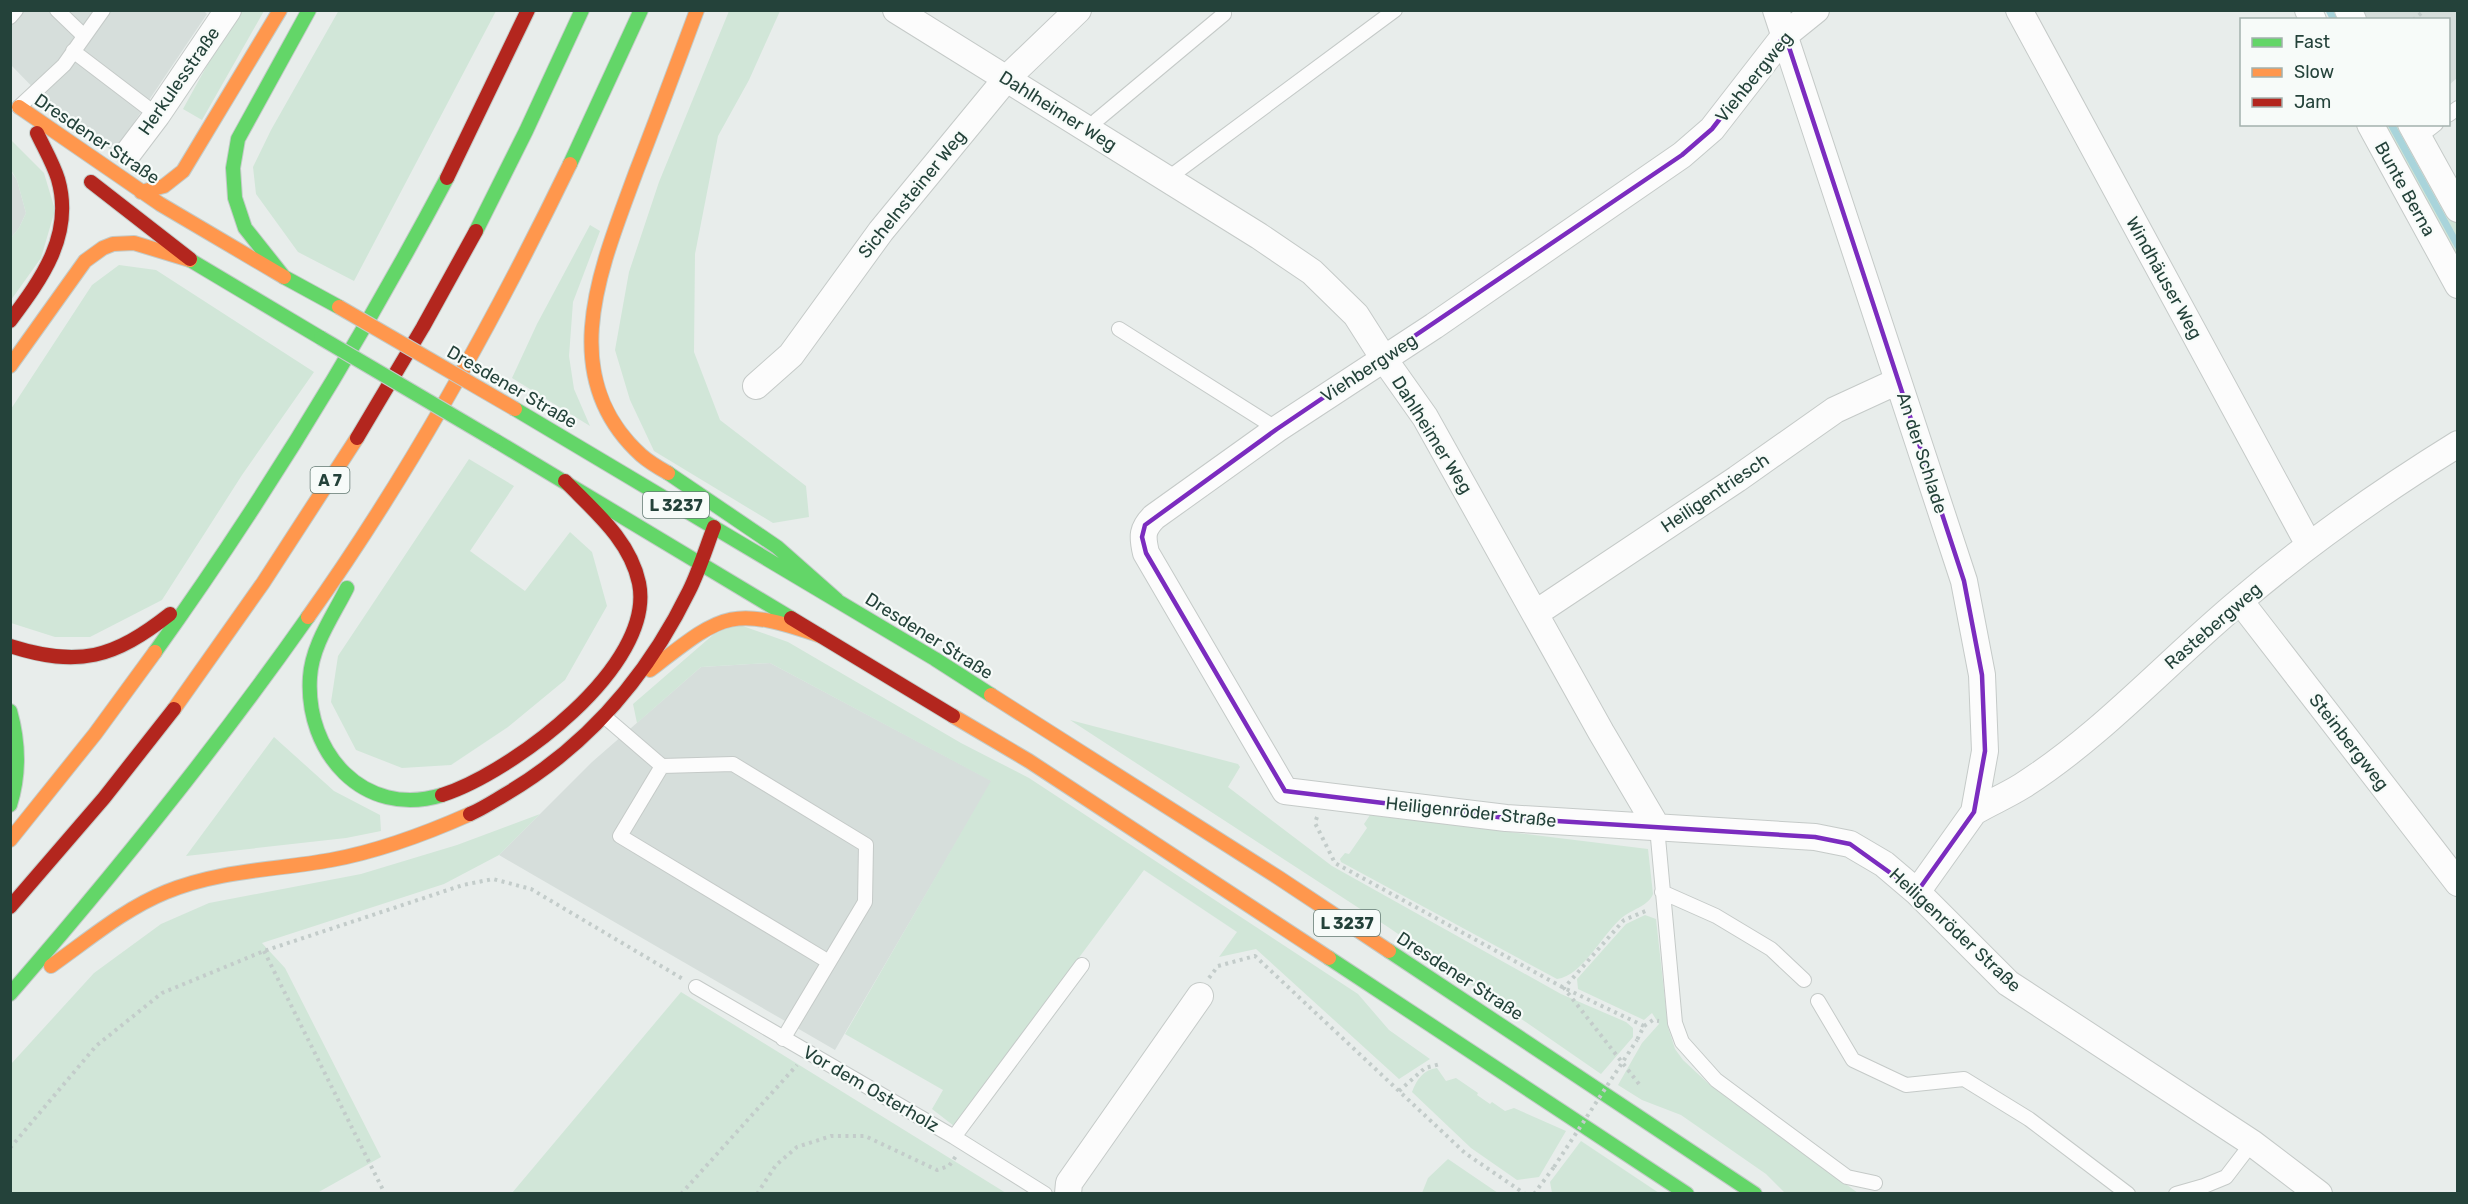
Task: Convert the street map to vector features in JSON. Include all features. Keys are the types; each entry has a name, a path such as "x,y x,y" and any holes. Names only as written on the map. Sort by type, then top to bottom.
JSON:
{"main road":[{"path":"141,192 164,186 183,171 280,10"},
{"path":"284,277 245,228 235,198 232,168 238,139 309,10"},
{"path":"514,42 519,10"},
{"path":"10,840 114,711 202,588 297,438 381,301 435,202 528,10"},
{"name":"A 7","path":"10,907 157,730 242,613 338,467 429,316 529,126 582,10"},
{"path":"565,481 620,539 635,565 641,595 640,611 629,643 582,701 553,729 512,761 458,791 426,800 409,800 376,794 347,777 323,749 311,715 310,673 316,651 400,477 525,256 580,147 641,10"},
{"path":"697,10 610,243 592,312 591,354 594,375 600,396 613,420 629,443 642,456 777,547 837,600"},
{"name":"Dresdener Straße","path":"15,103 141,192 202,231 339,306 935,659 1279,878 1755,1194"},
{"name":"Dresdener Straße","path":"15,103 37,133 64,159"},
{"path":"10,321 54,256 63,221 64,206 58,179 37,133"},
{"name":"Dresdener Straße","path":"78,171 190,260 565,481 1029,760 1687,1194"},
{"path":"10,366 85,261 103,248 134,243 190,260"},
{"path":"10,994 91,902 204,761 273,667 400,477"},
{"path":"10,994 144,902 164,892 221,874 350,856 391,846 441,829 477,812 545,770 605,717 639,678 702,565 714,527"},
{"path":"10,646 46,657 67,659 108,653 145,636 202,588"},
{"path":"639,678 706,629 724,620 755,617 821,636"},
{"path":"10,711 19,751 18,771 10,805"}],"street":[{"name":"Herkulesstraße","path":"129,152 157,115 228,10"},
{"name":"Dahlheimer Weg","path":"896,10 922,17 1006,79 1312,272 1356,315 1425,417 1601,732 1657,827"},
{"name":"Sichelnsteiner Weg","path":"756,386 791,355 880,231 1006,79 1078,10"},
{"name":"An der Schlade","path":"1776,10 1964,581 1982,675 1985,751 1974,812 1917,892"},
{"name":"Viehbergweg","path":"1285,791 1146,553 1142,537 1145,525 1277,429 1434,326 1682,155 1712,129 1785,35 1816,10"},
{"name":"Windhäuser Weg","path":"2019,10 2309,545"},
{"name":"Bunte Berna","path":"2371,126 2457,285"},
{"name":"Bunte Berna","path":"2422,129 2457,209"},
{"name":"Heiligentriesch","path":"1536,613 1835,410 1898,381"},
{"name":"Rastebergweg","path":"1974,812 2022,786 2094,732 2240,601 2309,545 2457,444"},
{"name":"Steinbergweg","path":"2240,601 2457,882"},
{"name":"Heiligenröder Straße","path":"1285,791 1506,818 1815,837 1850,844 1884,864 1917,892 2008,983 2252,1143 2319,1194"},
{"path":"1068,1194 1070,1183 1200,996"}],"lane":[{"path":"10,17 16,10"},
{"path":"57,10 84,36"},
{"path":"15,103 64,65 103,10"},
{"path":"1167,179 1395,10"},
{"path":"1089,130 1097,120 1224,14"},
{"path":"74,51 157,115"},
{"path":"1119,329 1277,429"},
{"path":"605,717 662,766 733,764 866,845 865,902 783,1039"},
{"path":"662,766 620,836 829,962"},
{"path":"1657,827 1675,1023 1682,1042 1716,1080 1847,1178 1875,1183"},
{"path":"1662,898 1716,916 1771,949 1804,980"},
{"path":"959,1140 1082,965"},
{"name":"Vor dem Osterholz","path":"696,987 959,1140 1045,1194"},
{"path":"1818,1001 1853,1060 1906,1085 1964,1079 2029,1119 2128,1194"},
{"path":"2176,1194 2204,1190 2226,1177 2252,1143"}],"path":[{"path":"1324,797 1315,823 1335,863 1564,988 1644,1026 1554,1167 1534,1194"},
{"path":"10,1148 96,1046 162,993 264,951 463,885 493,879 531,889 696,987"},
{"path":"1564,988 1624,920 1662,898"},
{"path":"264,951 385,1194"},
{"path":"1200,996 1218,966 1255,956 1465,1153 1525,1194"},
{"path":"1564,988 1644,1090"},
{"path":"681,1194 808,1053"},
{"path":"1399,1091 1425,1068 1440,1064 1450,1070"},
{"path":"757,1194 776,1165 797,1147 831,1136 866,1136 937,1170 950,1166 959,1140"}],"highlighted area":[{"path":"1785,35 1964,581 1982,675 1985,751 1974,812 1917,892 1850,844 1815,837 1506,818 1285,791 1146,553 1142,537 1145,525 1277,429 1682,155 1712,129"}],"shaded area":[{"path":"203,10 207,14 114,152 50,105 11,65 10,11"},
{"path":"2361,11 2457,11 2457,78 2450,84 2450,18 2365,18"},
{"path":"10,170 17,180 26,213 11,238"},
{"path":"770,663 992,781 835,1050 499,855 592,762 701,667"}],"green space":[{"path":"339,10 496,11 354,281 298,252 256,194 253,167 271,130"},
{"path":"237,11 264,11 202,120 183,109"},
{"path":"729,11 780,11 749,80 718,136 695,254 694,352 720,420 806,486 809,517 773,523 654,451 630,400 615,350 629,272 659,182"},
{"path":"2382,126 2405,126 2457,224 2457,264"},
{"path":"11,140 44,173 55,210 41,258 11,300 11,238 26,213 17,180 11,170"},
{"path":"590,225 600,231 573,302 569,356 574,389 590,426 512,378 537,324"},
{"path":"119,265 156,270 314,372 242,475 162,600 90,637 55,637 11,623 11,409 92,285"},
{"path":"469,459 514,486 470,551 525,591 570,532 592,552 607,606 565,680 508,727 451,765 402,768 356,750 331,702 338,656"},
{"path":"737,624 788,642 961,743 1029,778 1358,994 1389,1030 1430,1059 1399,1079 1256,949 1219,957 1237,932 1144,870 954,1126 932,1109 943,1090 845,1034 991,781 770,663 701,667 637,723 633,704 714,634"},
{"path":"1070,720 1238,764 1240,767 1228,787 1332,866 1561,994 1626,1022 1633,1028 1633,1037 1601,1074 1388,927"},
{"path":"274,737 334,791 380,815 381,831 346,838 186,856"},
{"path":"540,814 499,855 444,884 262,943 285,968 381,1157 317,1193 11,1193 11,1064 94,973 161,924 209,903 361,874 457,845"},
{"path":"1370,815 1648,849 1653,894 1645,904 1616,923 1575,970 1557,979 1341,862 1340,859 1345,853 1349,854 1367,828 1364,824"},
{"path":"1645,915 1656,919 1668,1027 1675,1049 1683,1060 1711,1086 1858,1193 1785,1193 1766,1174 1681,1115 1642,1100 1618,1085 1642,1043 1659,1024 1652,1013 1644,1020 1578,989 1577,979 1626,924"},
{"path":"681,992 1006,1193 512,1193"},
{"path":"1437,1068 1446,1081 1456,1078 1490,1104 1492,1102 1505,1111 1514,1108 1566,1131 1539,1177 1517,1180 1471,1148 1412,1092 1421,1076"},
{"path":"1581,1141 1659,1193 1552,1193 1550,1182"},
{"path":"1448,1159 1498,1193 1422,1193 1428,1178"}],"waterway":[{"path":"2329,10 2333,18"},
{"path":"2392,126 2458,246"}],"traffic: fast":[{"path":"284,277 245,228 235,198 233,168 238,139 309,10"},
{"path":"476,231 526,131 582,10"},
{"path":"570,164 641,10"},
{"path":"155,652 234,537 309,420 380,300 447,178"},
{"path":"190,260 321,338"},
{"path":"284,277 339,307"},
{"path":"321,338 496,441"},
{"path":"515,409 935,659 991,695"},
{"path":"496,441 791,618"},
{"path":"668,473 777,547 837,600"},
{"path":"347,588 324,631 312,665 311,705 317,730 329,754 344,773 364,788 387,797 413,800 442,795"},
{"path":"10,994 164,809 308,617"},
{"path":"10,711 17,758 10,805"},
{"path":"1389,951 1755,1194"},
{"path":"1329,958 1687,1194"}],"traffic: slow":[{"path":"141,192 164,186 183,171 280,10"},
{"path":"668,473 641,455 614,424 598,390 592,355 593,318 599,281 610,244 697,10"},
{"path":"19,107 160,204 284,277"},
{"path":"308,617 381,508 448,396 511,281 570,164"},
{"path":"10,366 85,261 103,248 113,244 134,243 190,260"},
{"path":"339,307 515,409"},
{"path":"174,709 263,583 357,438"},
{"path":"650,670 695,636 729,620 746,618 766,620 821,636"},
{"path":"10,840 95,734 155,652"},
{"path":"991,695 1279,878 1389,951"},
{"path":"953,716 1029,761 1329,958"},
{"path":"51,966 136,907 166,892 206,879 331,860 367,852 419,835 470,814"}],"traffic: jam":[{"path":"447,178 528,10"},
{"path":"10,321 33,289 52,255 62,219 62,199 58,179 37,133"},
{"path":"91,182 190,259"},
{"path":"357,438 423,327 476,231"},
{"path":"442,795 471,783 504,764 539,740 573,712 602,681 625,648 638,615 639,583 628,553 610,527 565,481"},
{"path":"470,814 535,775 563,754 612,706 634,679 673,622 693,583 714,527"},
{"path":"10,646 56,656 95,655 131,641 170,614"},
{"path":"791,618 953,716"},
{"path":"10,907 104,798 174,709"}]}
